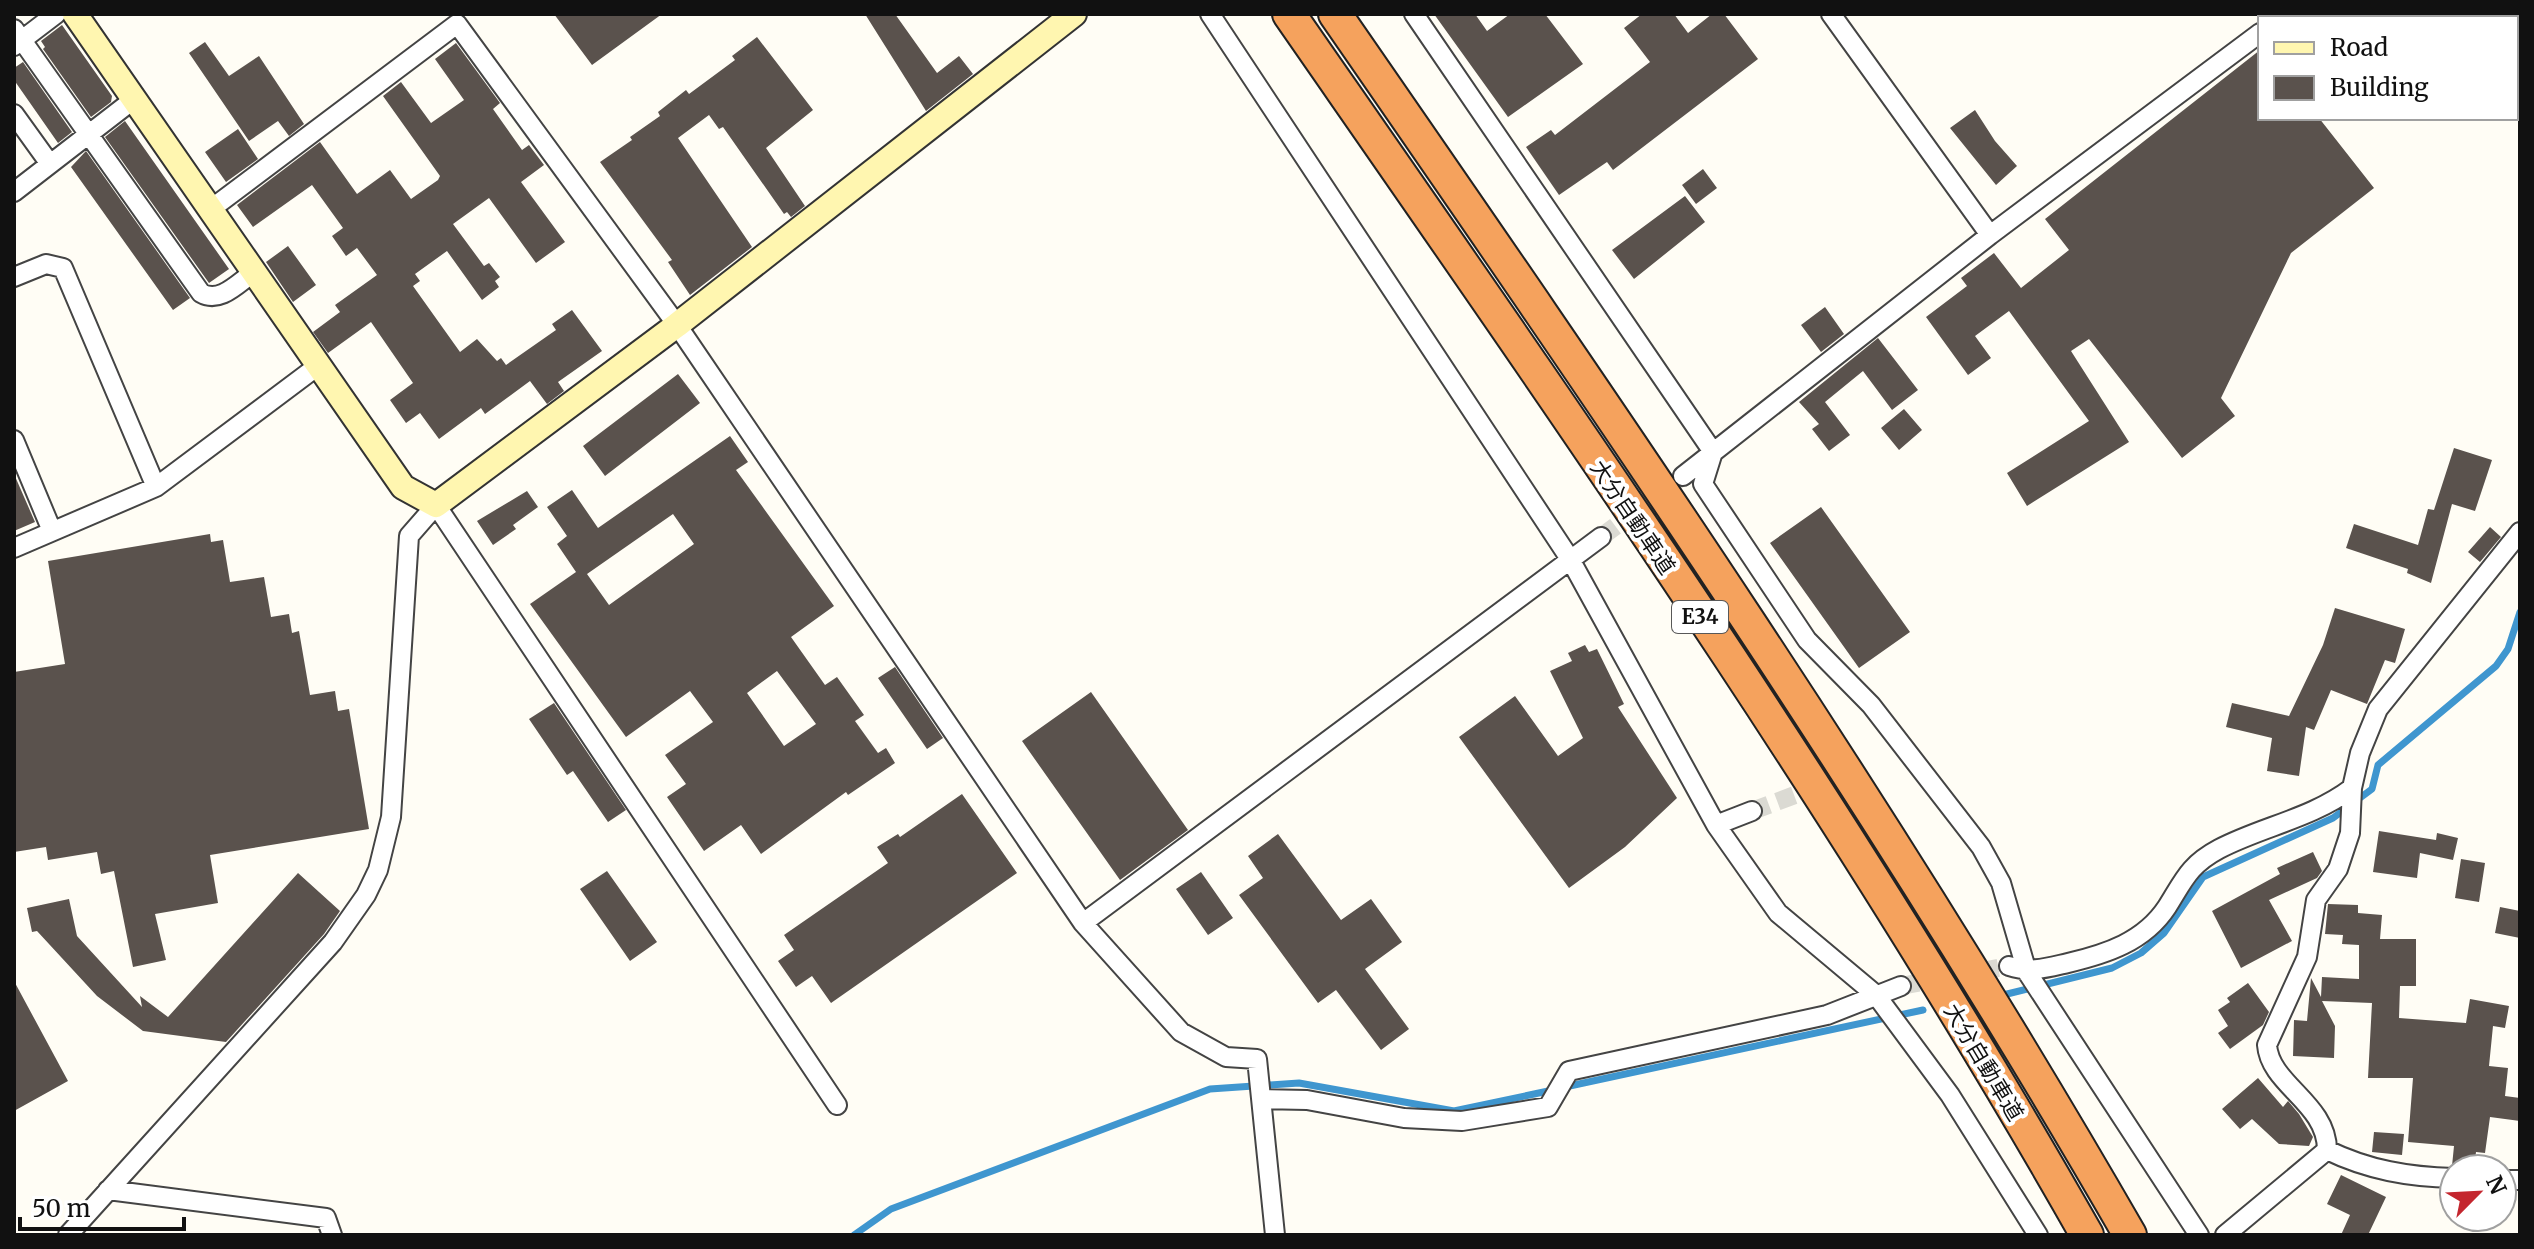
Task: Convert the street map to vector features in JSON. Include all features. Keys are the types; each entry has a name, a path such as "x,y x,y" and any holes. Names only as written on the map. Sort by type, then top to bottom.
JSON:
{"highway":[{"name":"大分自動車道","path":"1289,14 1797,762 1925,965 2087,1235"},
{"name":"大分自動車道","path":"1335,14 1670,502 1828,743 1959,945 2130,1235"}],"street":[{"path":"56,14 17,38 201,293 218,297 254,272"},
{"path":"75,14 403,487 436,505 837,1105"},
{"path":"68,1235 333,942 366,895 378,870 391,817 409,536 436,505 677,325 1074,14"},
{"path":"1210,14 1570,559 1716,825 1778,913 1881,1002 1950,1095 2038,1235"},
{"path":"1414,14 1713,452"},
{"path":"1831,14 1990,235"},
{"path":"211,209 457,24 677,325 1083,923 1181,1032 1226,1057 1257,1059 1275,1235"},
{"path":"1683,476 1990,235 2258,34"},
{"path":"14,192 133,100"},
{"path":"14,114 50,164"},
{"path":"14,277 46,264 63,268 156,487"},
{"path":"14,548 156,487 319,365"},
{"path":"14,440 52,531"},
{"path":"1713,452 1703,484 1807,640 1871,705 1981,847 2001,883 2033,981 2199,1235"},
{"path":"2327,1150 2322,1123 2273,1063 2267,1045 2307,957 2316,900 2338,869 2350,833 2352,790 2360,753 2378,709 2520,532"},
{"path":"1083,923 1601,537"},
{"path":"2033,981 2117,949 2138,937 2165,910 2186,871 2219,849 2327,807 2352,790"},
{"path":"1716,825 1752,811"},
{"path":"2009,966 2033,981"},
{"path":"1262,1094 1404,1118 1462,1121 1548,1107 1569,1071 1881,1002 1901,986"},
{"path":"2327,1150 2352,1163 2390,1173 2438,1177"},
{"path":"2225,1235 2327,1150"},
{"path":"108,1190 326,1218 332,1235"}],"building":[{"path":"554,14 662,14 592,65"},
{"path":"865,14 895,14 937,73 959,56 973,74 926,111"},
{"path":"1434,14 1475,14 1487,31 1510,14 1545,14 1583,64 1508,117"},
{"path":"1642,14 1674,14 1688,33 1712,14 1724,14 1758,59 1613,170 1607,162 1559,195 1526,147 1551,130 1555,135 1650,62 1624,28"},
{"path":"62,25 112,96 111,102 91,117 43,49 45,47 41,41"},
{"path":"757,37 813,110 766,148 805,206 791,217 787,212 784,214 723,127 719,129 709,115 678,138 752,247 690,295 668,262 672,260 600,162 632,140 630,137 660,116 658,112 686,90 689,94 735,60 732,56"},
{"path":"205,42 229,76 259,56 304,124 289,136 278,121 249,141 189,53"},
{"path":"456,43 500,103 493,109 522,150 529,145 544,165 521,182 565,242 536,263 489,198 453,224 484,266 489,263 500,277 495,281 499,287 482,300 447,251 415,274 420,281 413,286 460,352 477,339 497,361 501,358 506,365 556,330 552,324 572,310 602,351 558,382 564,391 547,404 530,381 485,414 481,408 439,439 420,413 406,423 390,400 413,383 371,322 328,353 313,332 340,312 335,305 377,275 357,248 346,256 332,236 343,228 312,185 253,227 237,205 320,142 357,194 390,170 411,199 438,180 440,176 383,96 401,82 431,123 464,100 435,59"},
{"path":"2258,52 2258,120 2321,120 2374,188 2291,253 2221,398 2235,416 2182,458 2089,339 2071,351 2129,442 2027,506 2007,473 2089,421 2009,311 1975,336 1991,358 1968,375 1926,317 1967,286 1961,278 1994,253 2021,288 2069,250 2045,219"},
{"path":"23,62 72,132 58,143 14,80 14,68"},
{"path":"1975,110 1995,141 2017,166 1996,185 1950,128"},
{"path":"125,121 229,269 209,283 105,137"},
{"path":"238,129 258,159 226,182 205,152"},
{"path":"86,151 190,298 173,310 71,167"},
{"path":"1703,169 1717,188 1696,204 1682,185"},
{"path":"1685,196 1705,222 1634,279 1612,250"},
{"path":"288,246 316,285 293,302 266,262"},
{"path":"1825,307 1844,334 1821,352 1801,325"},
{"path":"1878,338 1918,390 1892,410 1863,371 1825,402 1850,435 1829,451 1812,429 1819,424 1799,402"},
{"path":"678,374 700,403 605,476 583,446"},
{"path":"1904,409 1922,430 1899,450 1881,428"},
{"path":"730,436 748,462 736,470 834,606 791,637 825,685 837,677 864,715 855,721 878,753 886,748 895,763 848,795 846,792 761,854 741,825 704,851 667,797 686,784 665,755 713,722 690,691 626,737 530,604 576,572 557,544 567,536 547,507 572,490 598,528","holes":["673,514 694,544 609,605 587,574","777,671 816,724 784,746 747,693"]},
{"path":"2454,448 2492,460 2475,511 2452,504 2431,583 2407,573 2408,569 2346,548 2354,524 2418,545 2428,509 2434,510"},
{"path":"14,474 35,522 14,531"},
{"path":"527,491 538,507 513,525 516,529 493,545 477,521"},
{"path":"1821,507 1910,632 1859,668 1770,543"},
{"path":"2490,527 2501,537 2480,562 2468,552"},
{"path":"210,534 211,542 223,540 230,582 264,577 271,617 289,614 292,633 299,631 310,695 335,691 338,711 349,709 369,829 210,855 218,903 155,914 166,960 133,967 114,871 101,874 97,852 48,860 46,847 14,852 14,672 65,664 48,561"},
{"path":"2335,608 2405,629 2395,663 2385,660 2367,704 2331,690 2314,730 2306,727 2299,776 2267,771 2272,738 2226,727 2232,703 2289,716 2323,645"},
{"path":"1585,645 1589,652 1597,649 1624,704 1618,707 1677,798 1625,847 1569,888 1459,737 1515,696 1558,756 1583,738 1550,671 1572,661 1568,653"},
{"path":"895,667 943,738 927,749 878,678"},
{"path":"1091,692 1188,830 1120,880 1022,741"},
{"path":"554,703 626,810 608,822 573,771 567,775 529,719"},
{"path":"962,794 1017,873 831,1003 812,976 796,987 778,961 794,950 784,935 888,863 877,847 898,834 900,837"},
{"path":"2379,831 2436,840 2437,833 2458,838 2453,860 2420,853 2417,878 2373,872"},
{"path":"1278,834 1341,920 1371,899 1402,942 1365,969 1409,1029 1381,1050 1336,990 1318,1003 1239,895 1263,878 1248,856"},
{"path":"2313,852 2322,871 2317,878 2269,900 2292,941 2241,968 2212,911 2280,874 2277,868"},
{"path":"2461,859 2485,863 2479,902 2455,898"},
{"path":"607,871 657,942 630,961 580,889"},
{"path":"1201,872 1233,918 1208,935 1176,889"},
{"path":"298,873 340,911 324,934 226,1042 143,1031 97,996 37,931 32,932 27,908 69,899 77,936 142,1007 140,996 168,1017"},
{"path":"2328,904 2358,905 2358,913 2382,915 2380,939 2416,939 2416,986 2400,986 2399,1018 2466,1023 2470,999 2509,1006 2505,1028 2493,1026 2489,1066 2508,1068 2505,1096 2520,1098 2520,1121 2490,1117 2485,1153 2453,1153 2454,1146 2408,1142 2413,1078 2368,1078 2372,1003 2322,1001 2335,1026 2334,1058 2293,1056 2294,1020 2307,1021 2311,978 2321,997 2322,977 2359,979 2359,945 2342,944 2343,935 2325,934"},
{"path":"2500,907 2520,911 2520,938 2495,933"},
{"path":"14,981 68,1081 14,1111"},
{"path":"2248,983 2269,1012 2263,1025 2230,1049 2218,1033 2228,1026 2218,1010 2230,1002 2227,998"},
{"path":"2258,1078 2283,1107 2288,1101 2299,1114 2313,1137 2309,1146 2279,1144 2252,1119 2240,1129 2222,1109"},
{"path":"2374,1132 2404,1134 2402,1155 2372,1152"},
{"path":"2341,1175 2386,1197 2368,1235 2341,1235 2350,1215 2327,1204"}],"waterway":[{"path":"1999,996 2112,968 2141,953 2164,933 2203,877 2333,818 2372,789 2378,765 2496,666 2508,649 2520,612"},
{"path":"1565,1087 1923,1010"},
{"path":"854,1235 891,1209 1210,1089 1299,1083 1454,1111 1553,1090"}],"tunnel":[{"path":"1601,537 1683,476"},
{"path":"1752,811 1854,773"},
{"path":"1901,986 2009,966"}]}
